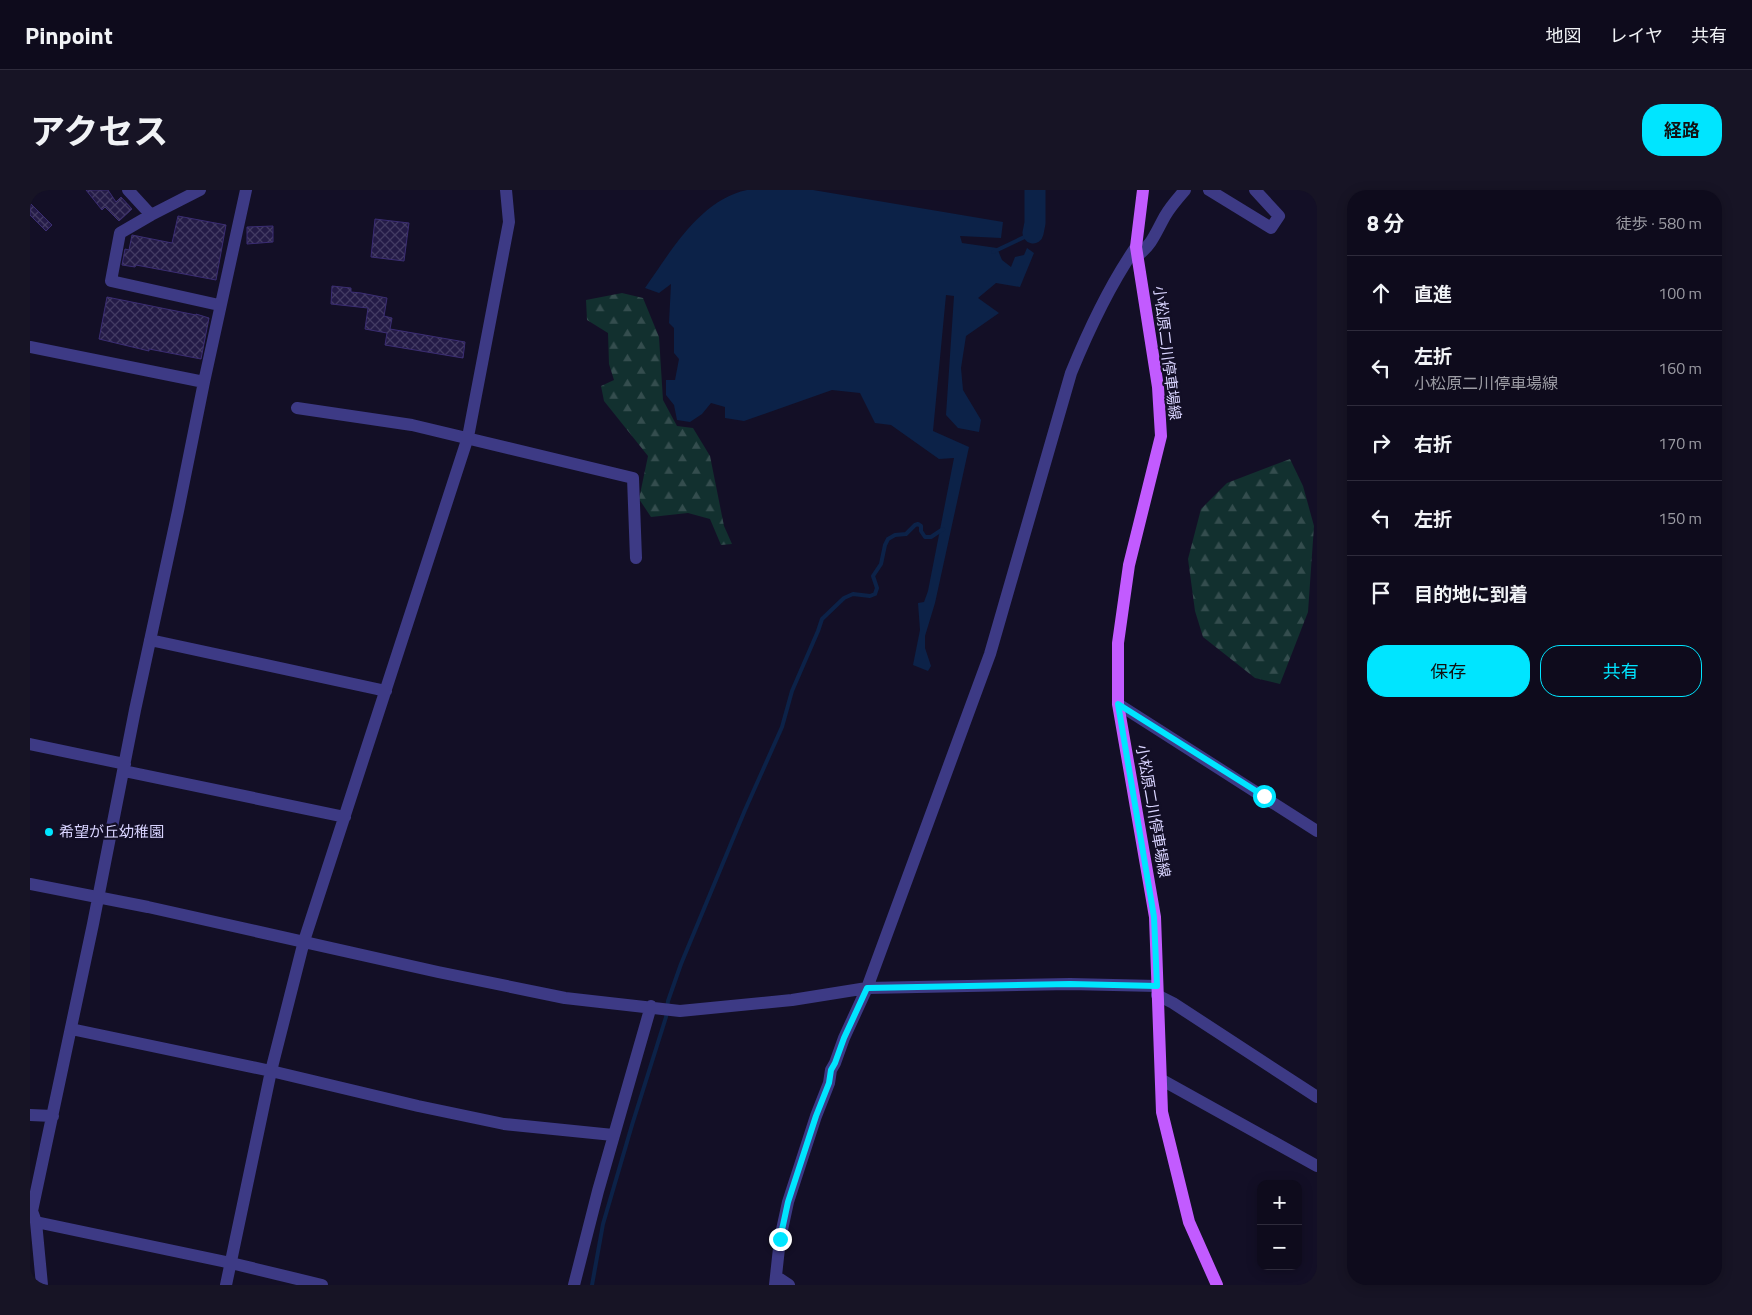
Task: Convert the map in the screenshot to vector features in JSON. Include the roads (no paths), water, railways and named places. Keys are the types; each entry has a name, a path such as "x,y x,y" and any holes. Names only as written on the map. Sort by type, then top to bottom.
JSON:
{"main road":[{"name":"小松原二川停車場線","path":"1143,190 1136,251 1158,387 1161,436 1129,565 1118,644 1118,704 1154,917 1162,1112 1189,1222 1217,1285"}],"street":[{"path":"128,190 151,215"},
{"path":"200,190 120,233 111,282 219,305"},
{"path":"42,1285 36,1222 32,1211 72,1029 219,305 246,190"},
{"path":"226,1285 271,1070 304,941 468,437 509,222 506,190"},
{"path":"789,1285 776,1281 780,1239 788,1202 816,1116 829,1083 831,1070 867,988 990,654 1071,372 1096,315 1118,273 1136,251 1146,249 1156,235 1165,214 1185,190"},
{"path":"1209,190 1271,228 1280,216 1255,190"},
{"path":"30,347 204,382"},
{"path":"297,408 412,425 633,478 636,558"},
{"path":"150,640 386,691"},
{"path":"1118,704 1317,831"},
{"path":"30,744 125,768 345,817"},
{"path":"30,884 148,907 438,972 565,998 680,1011 792,1000 867,988 1070,984 1157,990 1173,1003 1317,1097"},
{"path":"574,1285 613,1135 654,1007"},
{"path":"72,1029 271,1070 418,1106 504,1124 613,1135"},
{"path":"1162,1080 1317,1166"},
{"path":"30,1115 54,1116"},
{"path":"36,1222 231,1263 322,1285"}],"water":[{"path":"747,190 813,190 1003,222 1001,238 960,236 962,243 997,248 1002,260 1011,267 1015,257 1024,255 1027,248 1034,253 1020,287 996,283 978,298 999,313 966,336 961,368 963,390 981,420 979,432 958,428 946,415 954,296 946,295 933,431 969,447 935,603 925,636 925,648 931,666 928,671 913,665 920,630 918,603 924,602 928,591 954,458 939,459 891,425 875,423 860,393 832,390 744,421 725,418 725,407 711,403 702,414 690,422 677,420 674,405 666,395 666,380 675,380 679,359 674,353 674,328 669,323 671,284 659,293 645,288 676,243 701,216 715,204"}],"waterway":[{"path":"1033,233 1035,223 1035,190"},
{"path":"993,252 1033,233"},
{"path":"592,1285 603,1224 666,1017 668,1001 681,964 745,810 782,727 792,691 822,619 844,598 853,594 870,596 875,594 877,588 873,576 881,564 888,539 895,535 906,534 918,524 921,526 921,531 925,537 931,537 943,529"}],"place":[{"name":"希望が丘幼稚園","path":"49,832"}]}
